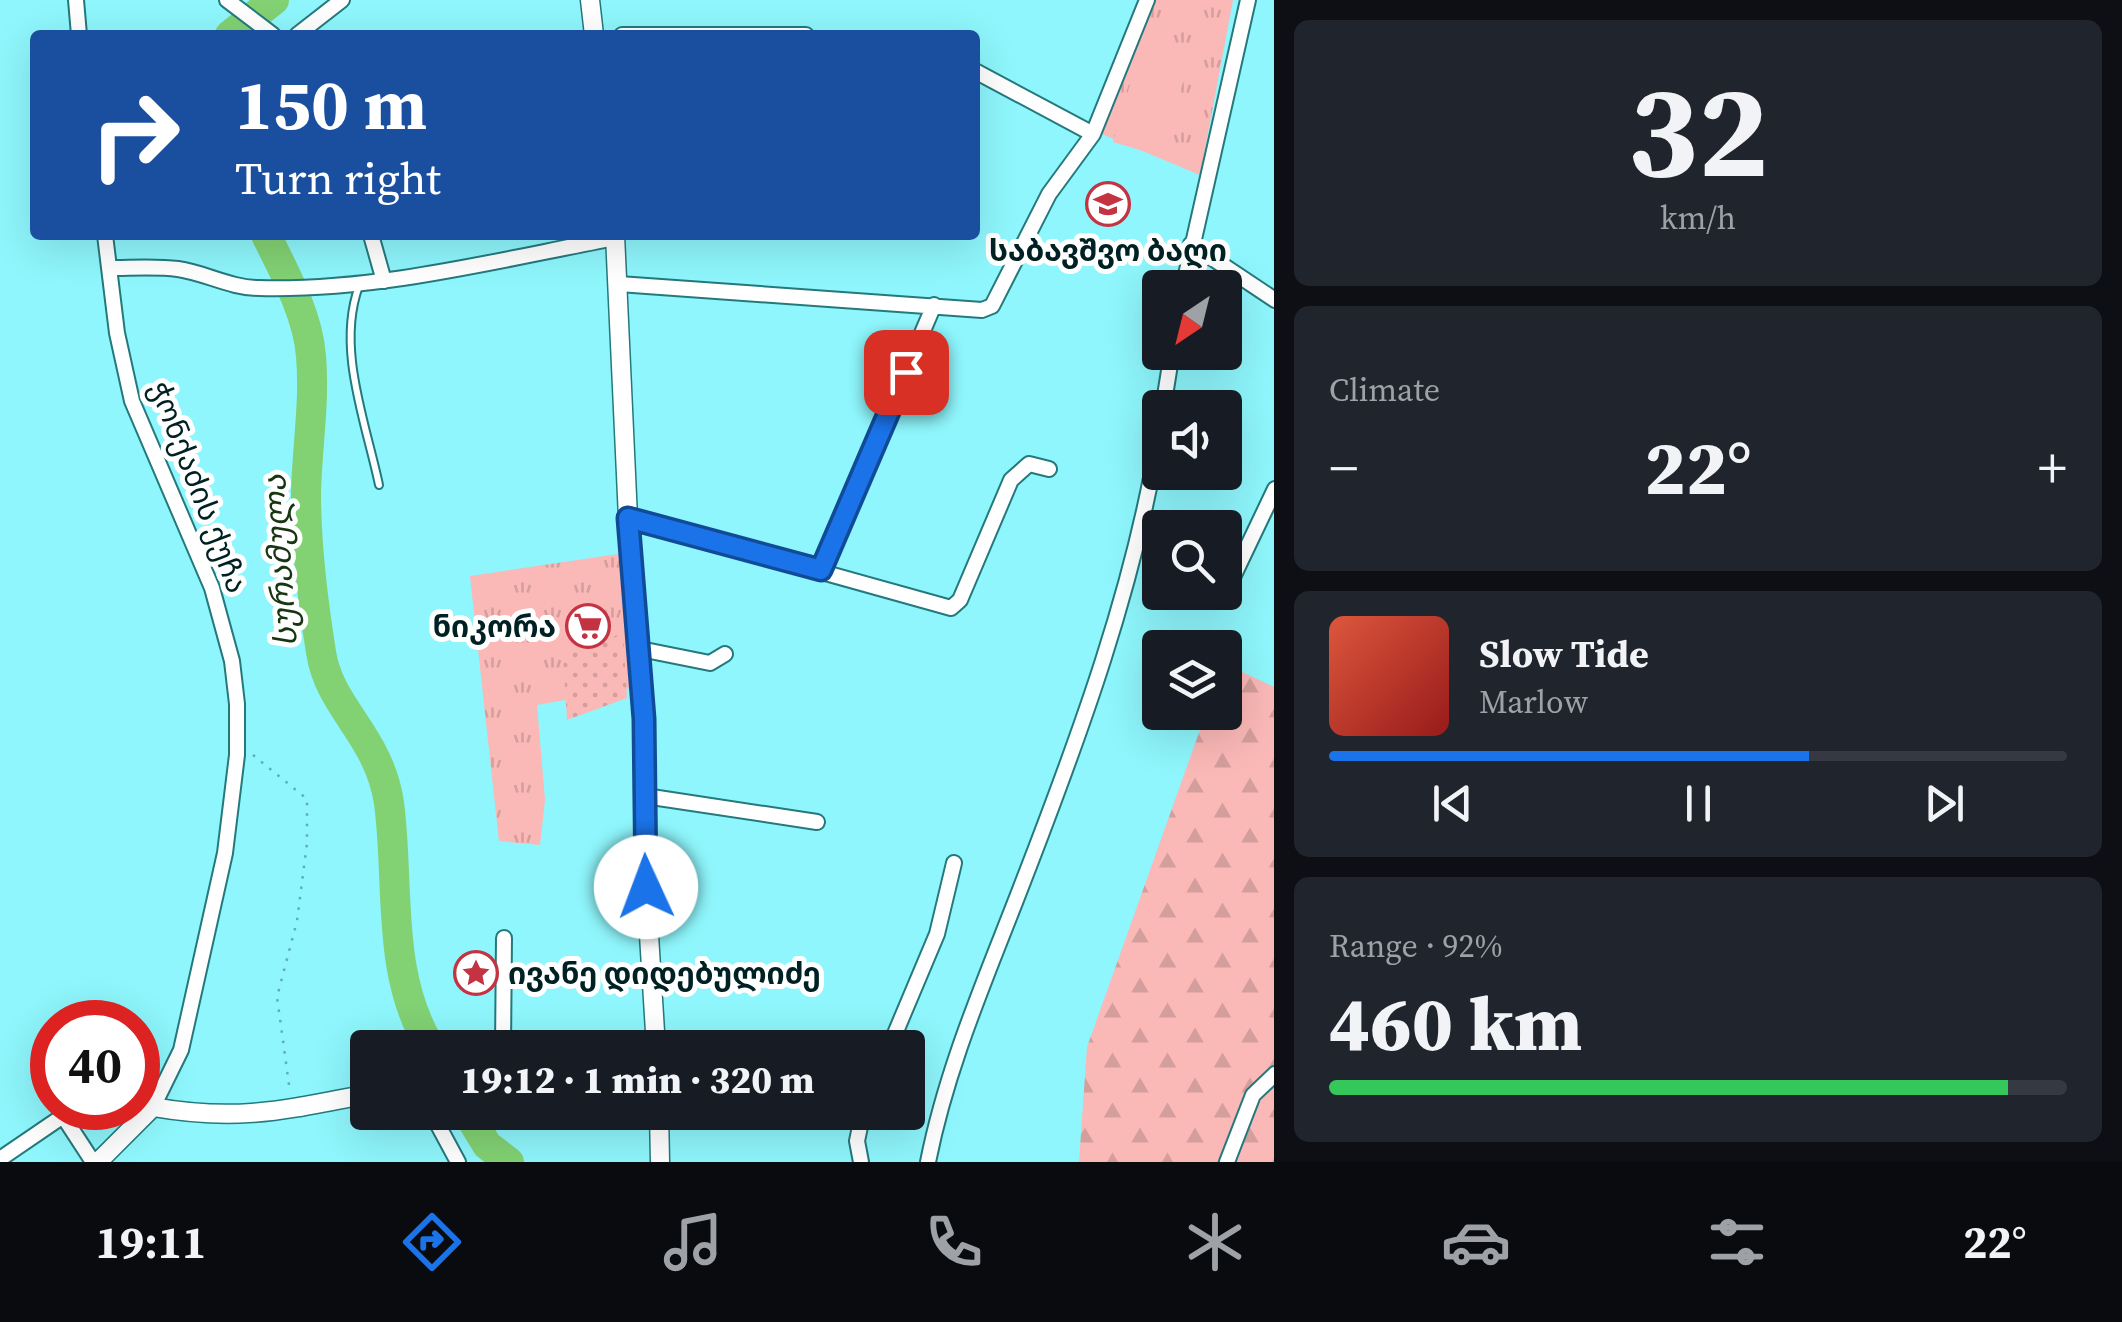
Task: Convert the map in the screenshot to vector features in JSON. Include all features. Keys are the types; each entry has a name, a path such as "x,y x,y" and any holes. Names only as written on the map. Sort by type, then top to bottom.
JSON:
{"street":[{"path":"76,0 79,30"},
{"path":"227,0 266,30"},
{"path":"303,30 342,0"},
{"path":"590,0 593,30"},
{"path":"619,284 982,310 999,298 1049,194 1094,134 1147,0"},
{"path":"1187,270 1248,0"},
{"path":"980,74 1094,134"},
{"name":"ჭონქაძის ქუჩა","path":"105,240 132,401 212,588 232,660 237,755 226,853 181,1050 160,1094"},
{"path":"372,240 384,281"},
{"path":"109,268 179,269 224,284 257,288 328,286 384,281 594,240"},
{"path":"615,240 628,518 640,650 644,854 655,1030"},
{"path":"1191,244 1274,300"},
{"path":"821,570 934,305"},
{"path":"628,518 951,608 960,600 1011,480 1029,464 1049,469"},
{"path":"1242,559 1274,489"},
{"path":"928,1162 952,1065 1023,882 1098,669 1149,490"},
{"path":"640,650 710,663 725,654"},
{"path":"645,796 817,822"},
{"path":"897,1030 937,934 954,862"},
{"path":"503,1030 504,938"},
{"path":"1226,1162 1252,1095 1274,1074"},
{"path":"160,1108 213,1118 350,1098"},
{"path":"0,1159 63,1116 96,1162 130,1130"},
{"path":"441,1130 458,1162"},
{"path":"659,1130 660,1162"},
{"path":"859,1130 861,1162"}],"lane":[{"path":"360,283 351,307 349,345 379,485"}],"path":[{"path":"237,755 250,752 307,799 307,843 297,921 276,997 292,1109"}],"green space":[{"path":"1145,0 1233,0 1200,175 1092,130"},
{"path":"1141,47 1189,62 1161,156 1113,142"},
{"path":"618,554 629,567 642,686 537,705 545,800 540,845 499,841 470,576"},
{"path":"623,633 627,698 567,720 563,656"},
{"path":"1242,672 1274,687 1274,1162 1079,1162 1087,1047 1200,730 1242,730"}],"waterway":[{"name":"სურამულა","path":"236,30 274,0"},
{"name":"სურამულა","path":"268,240 300,309 311,356 306,512 321,652 334,690 384,779 392,834 400,960 421,1030"},
{"name":"სურამულა","path":"478,1130 487,1145 509,1162"}],"place":[{"name":"საბავშვო ბაღი","path":"1108,204"},
{"name":"ნიკორა","path":"588,626"},
{"name":"ივანე დიდებულიძე","path":"476,973"}],"route":[{"path":"646,887 644,719 628,518 821,570 906,372"}]}
